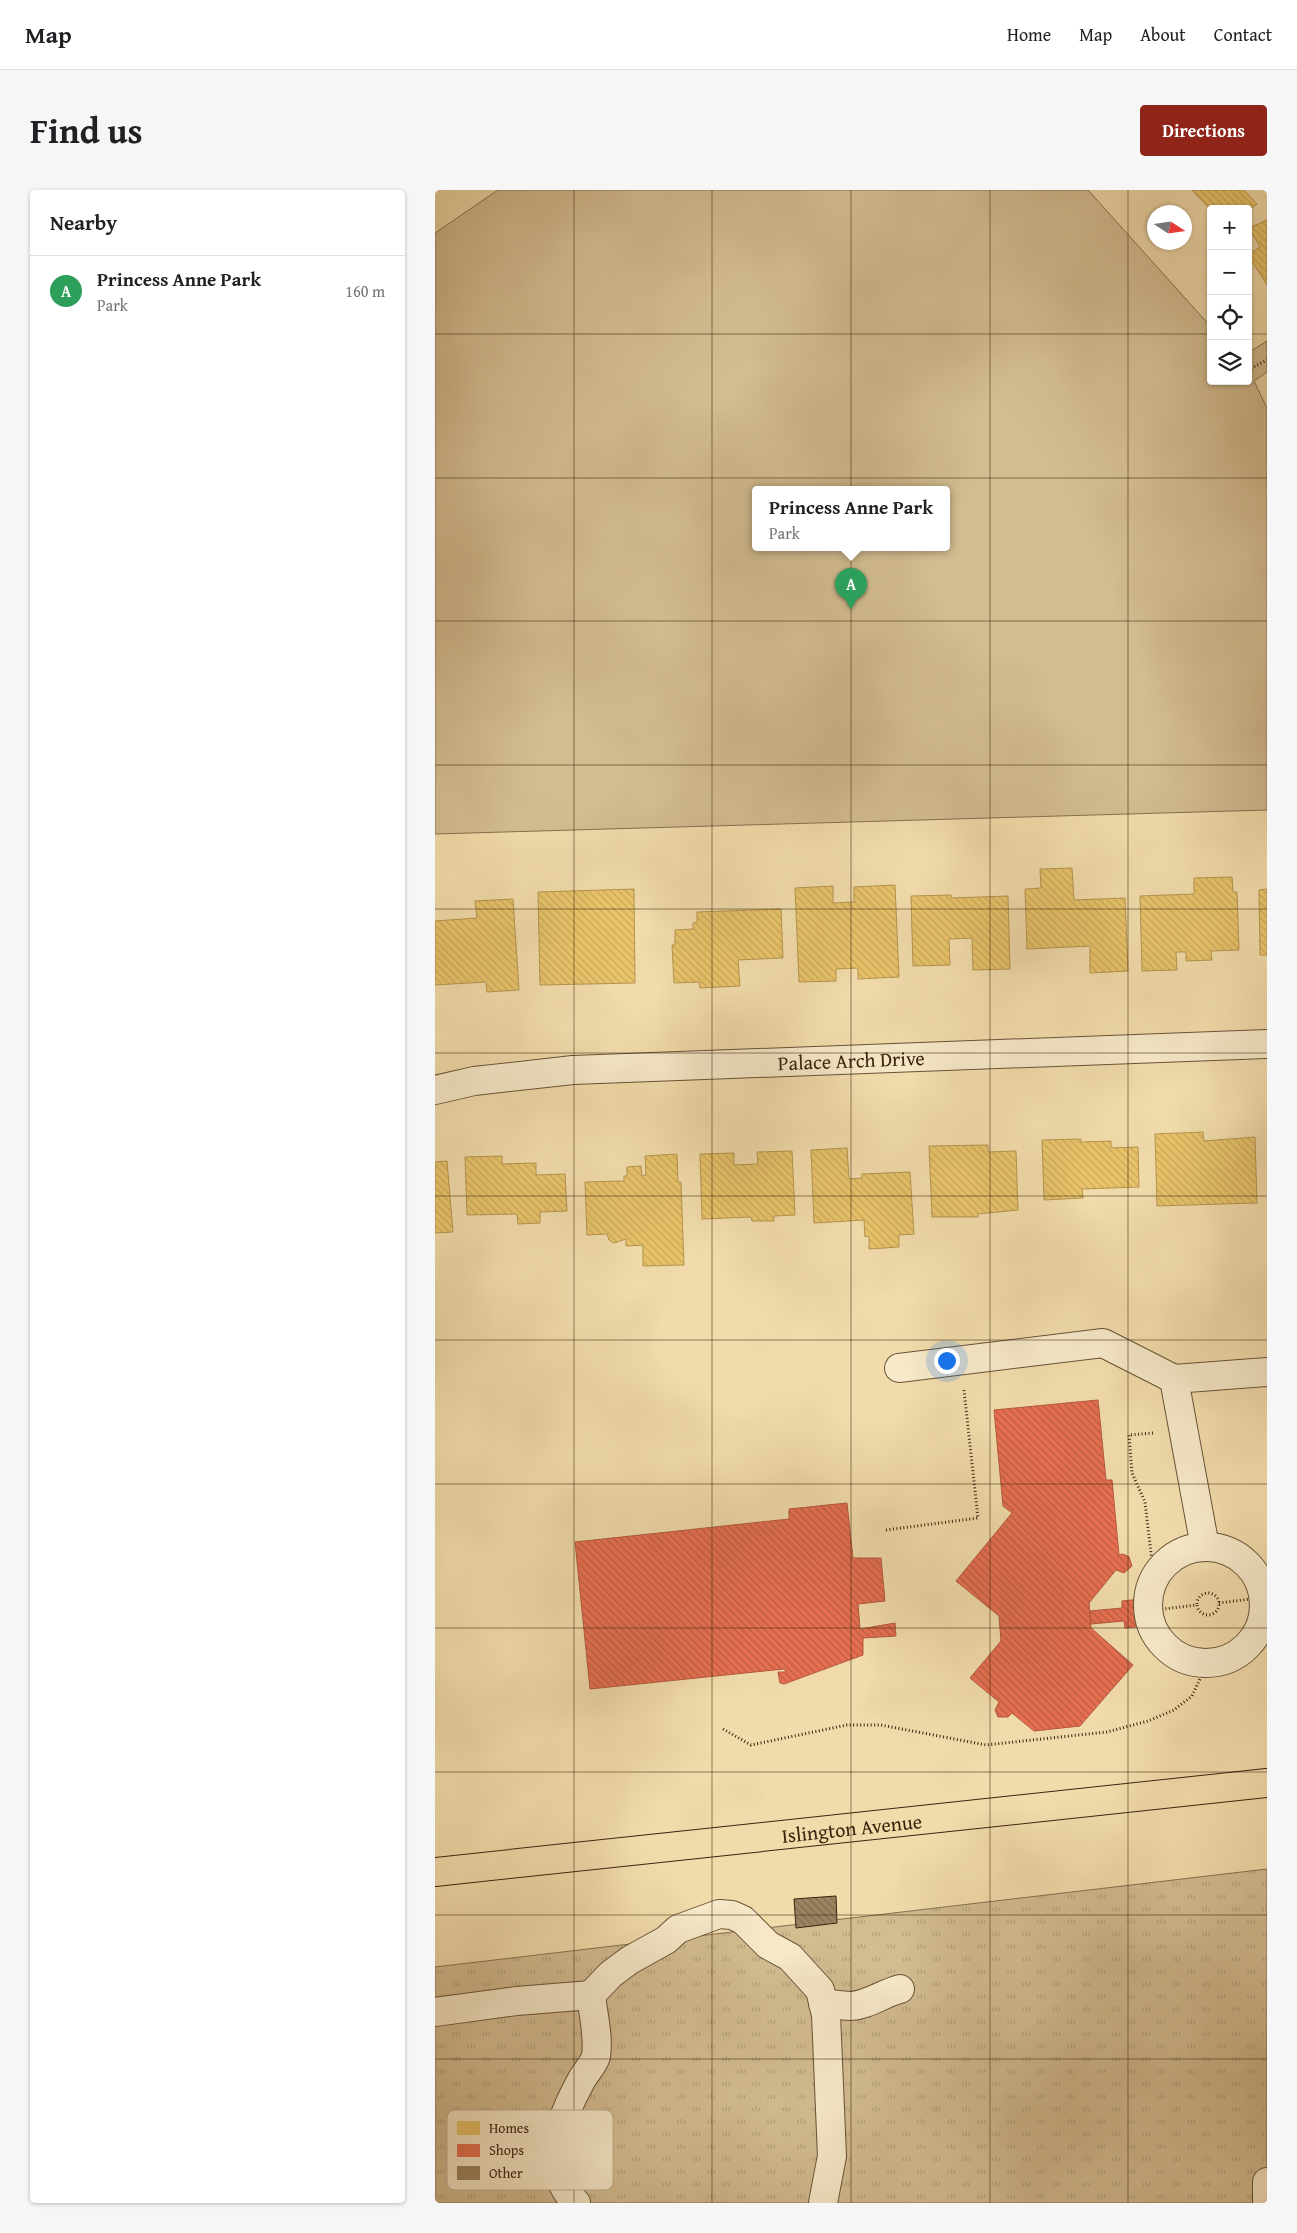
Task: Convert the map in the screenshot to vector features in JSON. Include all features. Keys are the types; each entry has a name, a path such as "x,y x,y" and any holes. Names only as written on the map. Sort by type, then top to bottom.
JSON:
{"main road":[{"name":"Islington Avenue","path":"435,1872 1267,1783"}],"street":[{"name":"Palace Arch Drive","path":"435,1090 474,1081 573,1070 1267,1044"},
{"path":"899,1368 1103,1343 1174,1379 1267,1372"},
{"path":"1174,1379 1205,1547"},
{"path":"1205,1547 1222,1549 1238,1556 1251,1567 1260,1582 1265,1600 1263,1618 1257,1635 1245,1649 1230,1659 1207,1664 1194,1663 1177,1656 1163,1645 1153,1629 1148,1611 1149,1592 1154,1579 1169,1560 1186,1550 1205,1547"},
{"path":"435,2012 517,2001 591,1995 611,1974 630,1960 666,1940 677,1929 719,1914 732,1915 743,1920 768,1945 790,1956 820,1990 823,2003 832,2148 823,2203"},
{"path":"823,2003 851,2006 900,1989"},
{"path":"567,2110 574,2094 596,2058 596,2038 591,1995"},
{"path":"1267,2182 1267,2201"},
{"path":"565,2190 576,2203"}],"path":[{"path":"1252,368 1267,360"},
{"path":"885,1530 978,1518 961,1360"},
{"path":"1154,1579 1145,1502 1132,1473 1129,1435 1183,1431"},
{"path":"1207,1592 1216,1596 1219,1603 1217,1610 1211,1615 1199,1612 1196,1605 1200,1595 1207,1592"},
{"path":"1219,1603 1250,1599 1265,1600"},
{"path":"1148,1611 1196,1605"},
{"path":"723,1729 751,1745 847,1725 881,1725 986,1745 1107,1732 1148,1721 1174,1710 1192,1696 1207,1664"}],"green space":[{"path":"498,190 1088,190 1207,323 1207,385 1252,385 1252,350 1267,341 1267,372 1254,381 1267,408 1267,810 435,834 435,233"},
{"path":"1267,1869 1267,2203 435,2203 435,1967"}],"building: Homes":[{"path":"1192,190 1244,190 1257,204 1252,208 1252,205 1207,206"},
{"path":"1267,220 1267,285 1252,261 1252,252 1260,247 1252,233 1252,227"},
{"path":"1072,868 1074,900 1125,898 1128,971 1090,973 1090,946 1027,949 1025,889 1041,888 1040,869"},
{"path":"1232,877 1233,892 1237,892 1239,950 1211,951 1212,960 1186,961 1186,952 1176,952 1177,970 1142,971 1140,896 1194,894 1194,878"},
{"path":"895,885 899,977 858,979 858,968 836,969 836,981 799,982 795,888 833,886 833,903 854,902 854,887"},
{"path":"634,889 635,983 540,985 538,892"},
{"path":"1267,889 1267,955 1260,955 1259,890"},
{"path":"951,895 951,898 1008,896 1010,969 973,970 972,938 949,939 950,965 913,966 911,896"},
{"path":"513,899 519,990 487,992 486,982 435,985 435,921 477,918 475,901"},
{"path":"781,909 783,958 738,960 740,986 700,988 699,982 674,983 672,945 675,945 675,930 693,929 693,923 697,922 697,912"},
{"path":"1203,1132 1204,1141 1255,1137 1257,1203 1157,1206 1155,1134"},
{"path":"1081,1139 1081,1142 1111,1141 1111,1148 1138,1147 1139,1187 1082,1189 1083,1198 1044,1200 1042,1140"},
{"path":"988,1145 988,1152 1016,1151 1018,1210 978,1214 978,1217 932,1217 929,1146"},
{"path":"847,1148 849,1179 862,1178 862,1174 910,1172 914,1234 899,1235 899,1247 869,1249 869,1236 865,1237 864,1220 814,1223 811,1150"},
{"path":"792,1151 795,1215 774,1216 774,1221 752,1221 751,1217 702,1219 700,1154 734,1153 734,1165 758,1164 757,1152"},
{"path":"677,1154 678,1182 681,1182 684,1265 643,1266 643,1245 626,1246 626,1239 614,1243 609,1240 607,1234 587,1235 585,1182 624,1181 624,1176 627,1176 627,1167 641,1166 642,1176 646,1175 645,1156"},
{"path":"502,1156 502,1164 536,1163 536,1175 565,1174 567,1211 540,1212 540,1223 518,1224 517,1214 467,1215 465,1157"},
{"path":"447,1161 453,1232 435,1233 435,1162"}],"building: Shops":[{"path":"1098,1400 1106,1480 1112,1480 1119,1555 1123,1554 1129,1557 1132,1566 1124,1573 1116,1570 1089,1603 1091,1628 1133,1665 1080,1726 1034,1731 1012,1713 1008,1717 998,1717 995,1710 999,1702 970,1678 1001,1641 999,1616 956,1581 1012,1513 1003,1506 994,1410"},
{"path":"847,1503 853,1558 881,1558 885,1601 858,1604 860,1629 895,1623 896,1636 863,1638 863,1655 784,1684 780,1683 778,1672 786,1672 784,1669 590,1689 575,1542 789,1519 789,1509"},
{"path":"1159,1597 1162,1624 1125,1628 1124,1621 1091,1624 1090,1611 1122,1608 1122,1601"}],"building: Other":[{"path":"836,1896 837,1923 796,1928 794,1899"}],"place":[{"name":"Princess Anne Park","path":"851,609"}]}
